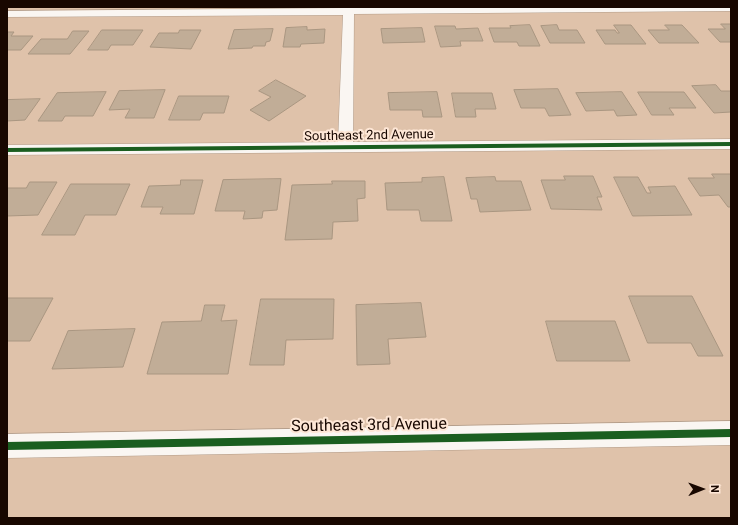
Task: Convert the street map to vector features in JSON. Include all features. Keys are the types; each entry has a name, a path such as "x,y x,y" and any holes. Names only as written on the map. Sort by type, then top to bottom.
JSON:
{"street":[{"path":"7,14 731,8"},
{"path":"345,148 349,11"},
{"name":"Southeast 2nd Avenue","path":"7,150 731,144"},
{"name":"Southeast 3rd Avenue","path":"7,446 731,433"}],"building":[{"path":"721,24 731,24 731,42 720,42 708,29 725,29"},
{"path":"530,25 540,46 519,46 517,42 494,42 489,28 511,28 510,26"},
{"path":"557,25 559,30 577,30 585,43 550,43 541,26"},
{"path":"614,25 631,25 646,44 605,44 596,30 615,30 619,33"},
{"path":"665,25 682,25 699,43 659,43 648,30 669,30"},
{"path":"435,26 455,26 456,29 478,28 483,41 460,41 461,46 441,47"},
{"path":"307,27 307,30 325,29 324,43 301,44 300,47 283,47 286,28"},
{"path":"422,28 425,42 383,43 381,29"},
{"path":"273,29 270,41 266,42 265,46 228,49 234,30"},
{"path":"102,30 143,30 133,45 111,45 108,50 88,50"},
{"path":"180,30 201,30 191,49 150,47 159,33 178,33"},
{"path":"73,31 89,31 70,54 28,54 41,39 67,39"},
{"path":"7,32 14,32 11,36 33,36 21,50 7,50"},
{"path":"276,80 306,96 269,121 250,110 271,97 259,91"},
{"path":"716,85 721,91 731,91 731,112 714,113 692,86"},
{"path":"558,89 571,115 549,116 545,108 521,108 514,90"},
{"path":"165,90 154,118 125,118 130,109 109,110 119,91"},
{"path":"106,92 93,116 65,116 62,121 38,121 57,93"},
{"path":"437,92 442,117 423,117 422,110 390,110 388,93"},
{"path":"622,92 637,115 617,116 614,110 586,111 576,93"},
{"path":"638,92 684,92 696,108 669,108 674,115 652,115"},
{"path":"452,93 492,93 496,109 475,109 476,117 456,117"},
{"path":"179,96 229,96 224,113 203,113 200,120 169,120"},
{"path":"40,99 25,120 7,121 7,100"},
{"path":"712,174 731,174 731,207 728,207 719,195 700,196 688,178 714,178"},
{"path":"564,176 593,176 602,197 597,197 602,210 551,209 541,180 565,180"},
{"path":"444,177 452,221 421,221 419,210 387,210 385,183 422,182 422,178"},
{"path":"495,177 496,181 521,181 531,210 480,212 477,199 471,199 466,178"},
{"path":"614,177 638,177 647,193 651,193 648,187 675,186 692,215 633,216"},
{"path":"281,179 277,210 263,211 262,218 243,219 245,211 215,211 223,180"},
{"path":"181,180 203,180 194,214 160,214 163,207 141,207 149,186 180,185"},
{"path":"332,181 365,181 365,198 357,199 358,221 333,222 332,239 285,240 292,185 332,184"},
{"path":"30,182 57,182 38,215 7,216 7,188 26,188"},
{"path":"71,184 130,184 116,215 85,215 75,235 42,235"},
{"path":"629,296 692,296 723,356 698,356 691,343 648,343"},
{"path":"7,298 53,298 30,341 7,341"},
{"path":"261,299 334,299 333,339 286,340 284,365 250,365"},
{"path":"421,303 426,337 388,339 390,364 357,365 356,305"},
{"path":"205,305 225,305 221,321 237,320 228,374 147,374 162,322 201,321"},
{"path":"546,321 615,321 630,361 557,361"},
{"path":"135,329 123,367 52,369 68,331"}],"cycle path":[{"path":"7,150 731,144"},
{"path":"7,446 731,433"}]}
